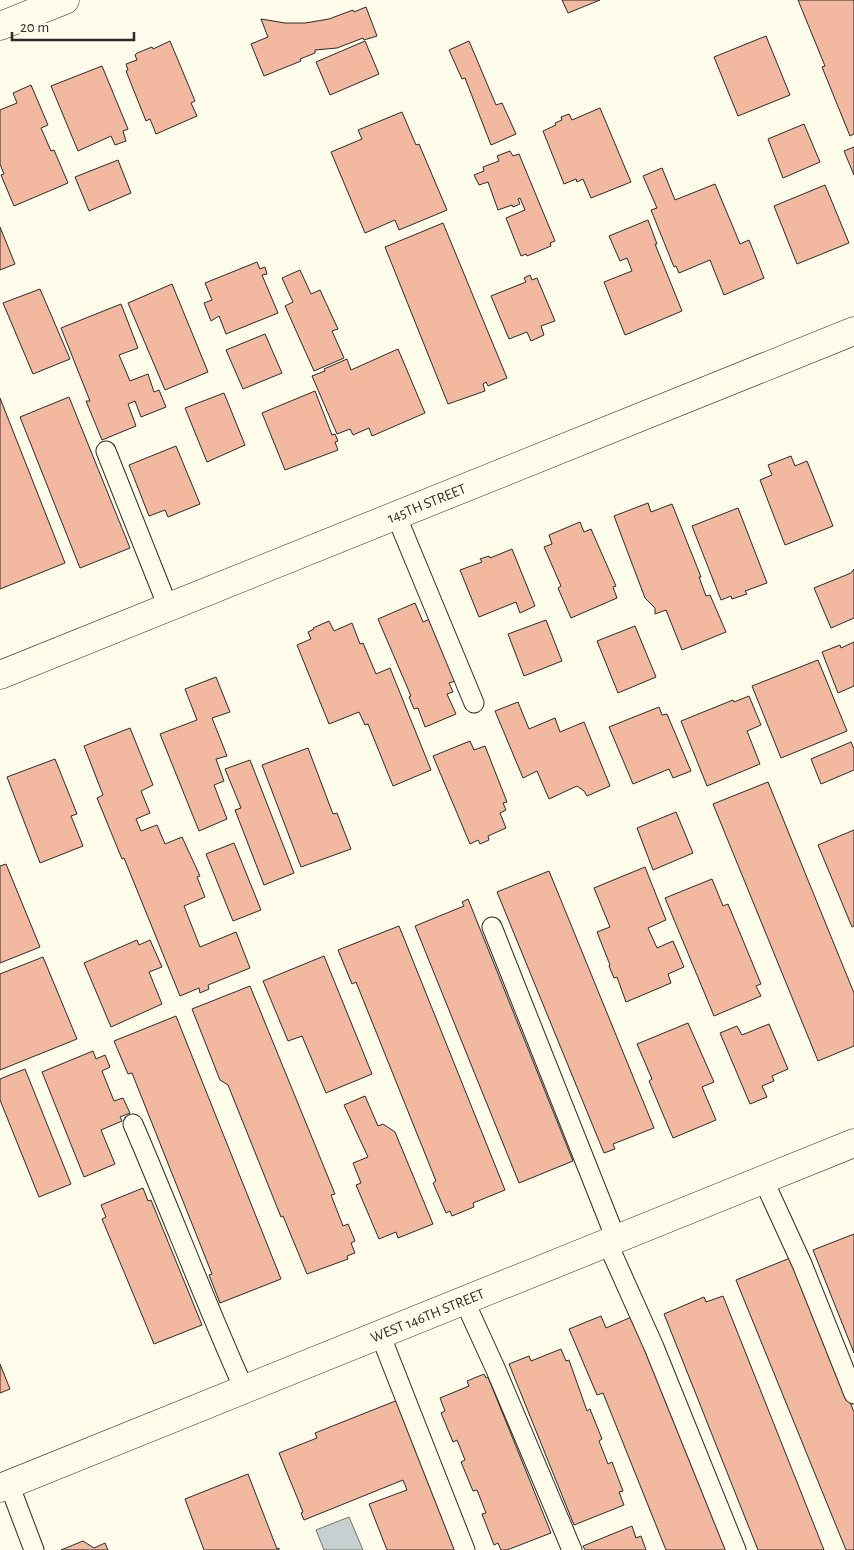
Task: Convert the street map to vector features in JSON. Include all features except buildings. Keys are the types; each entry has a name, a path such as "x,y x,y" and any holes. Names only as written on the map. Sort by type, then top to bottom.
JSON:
{"street":[{"path":"0,26 65,0"},
{"name":"145TH STREET","path":"0,675 854,331"},
{"name":"WEST 146TH STREET","path":"4,1486 854,1143"}],"lane":[{"path":"106,451 168,607"},
{"path":"396,515 474,703"},
{"path":"492,927 612,1240 736,1550"},
{"path":"134,1124 212,1317 244,1389"},
{"path":"763,1179 802,1264 854,1394"},
{"path":"464,1300 504,1388 572,1550"},
{"path":"380,1334 465,1550"},
{"path":"4,1486 34,1550"}],"shaded area":[{"path":"349,1517 363,1550 324,1550 316,1530"}]}
